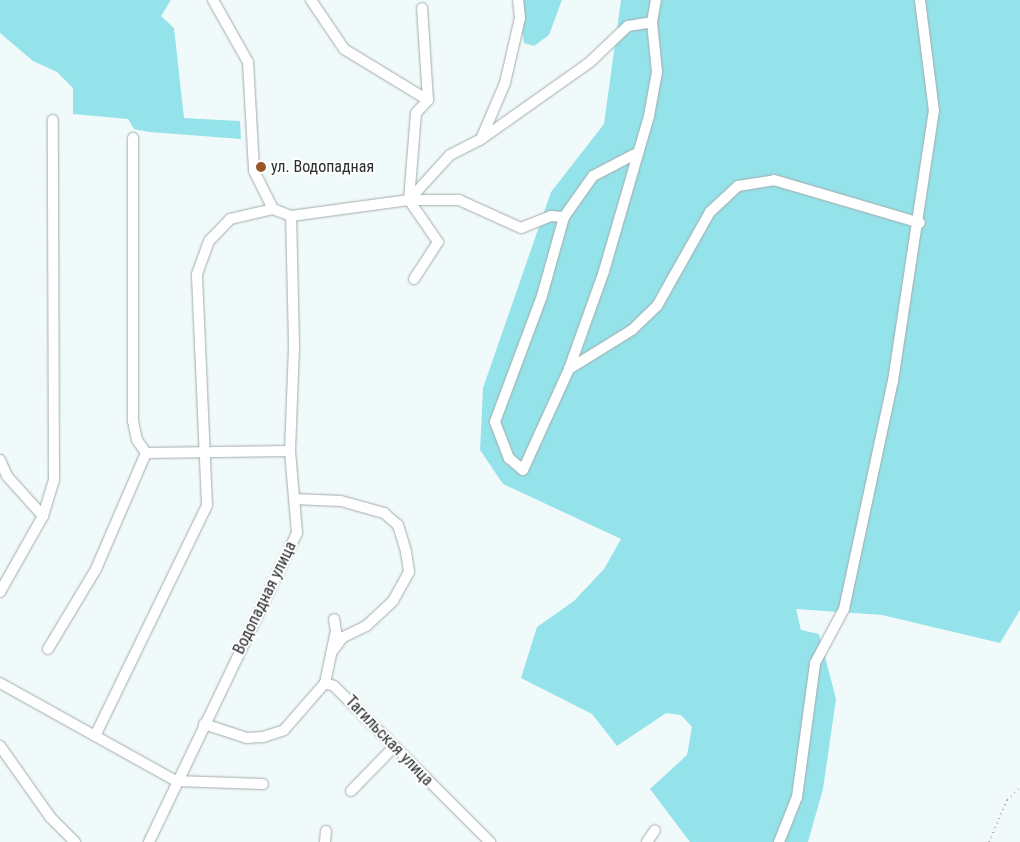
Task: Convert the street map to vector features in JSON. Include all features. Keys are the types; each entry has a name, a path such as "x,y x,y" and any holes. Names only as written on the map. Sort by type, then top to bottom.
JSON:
{"street":[{"path":"213,0 248,62 254,171 273,209"},
{"path":"311,0 344,49 428,100"},
{"path":"480,140 505,83 520,18 518,0"},
{"path":"635,154 593,176 564,216 542,296 495,422 509,458 523,470 569,369 604,270 656,79 652,22 656,0"},
{"path":"779,842 797,797 815,663 844,609 894,381 920,223 934,111 920,0"},
{"path":"414,279 438,242 409,200 416,114 428,100 422,8"},
{"path":"409,200 450,155 480,140 590,62 628,26 652,22"},
{"path":"1,586 43,516 54,480 53,120"},
{"path":"48,649 96,569 146,453 133,421 134,138"},
{"path":"569,369 632,330 657,306 710,212 738,186 774,180 920,223"},
{"path":"95,736 206,505 206,452 197,274 209,241 230,219 273,209 291,216 409,200 459,200 522,228 551,216 564,216"},
{"name":"Водопадная улица","path":"148,842 297,533 290,451 294,345 291,216"},
{"path":"146,453 290,451"},
{"path":"0,460 7,476 43,516"},
{"path":"294,499 341,501 384,513 398,525 406,552 409,572 393,601 366,626 343,637 331,653"},
{"path":"204,724 247,738 284,730 325,683 331,653 334,619"},
{"path":"0,683 176,781 263,784"},
{"name":"Тагильская улица","path":"325,683 352,700 393,748 490,842"},
{"path":"0,746 51,818 75,842"},
{"path":"351,792 393,748"},
{"path":"647,842 656,830"}],"path":[{"path":"988,842 1007,800 1020,788"}],"shaded area":[{"path":"0,0 171,0 161,16 174,28 184,118 240,121 241,139 149,132 134,129 128,119 73,114 73,88 57,72 33,61 0,33"},
{"path":"517,0 562,0 549,35 534,46 524,43"},
{"path":"621,0 1020,0 1020,610 1000,643 882,615 796,609 801,630 819,634 836,699 823,789 808,842 690,842 650,789 687,755 692,727 681,715 666,713 617,746 592,714 521,678 537,627 574,601 604,569 621,539 503,484 480,450 483,388 551,192 604,124"}],"place":[{"name":"ул. Водопадная","path":"261,167"}]}
